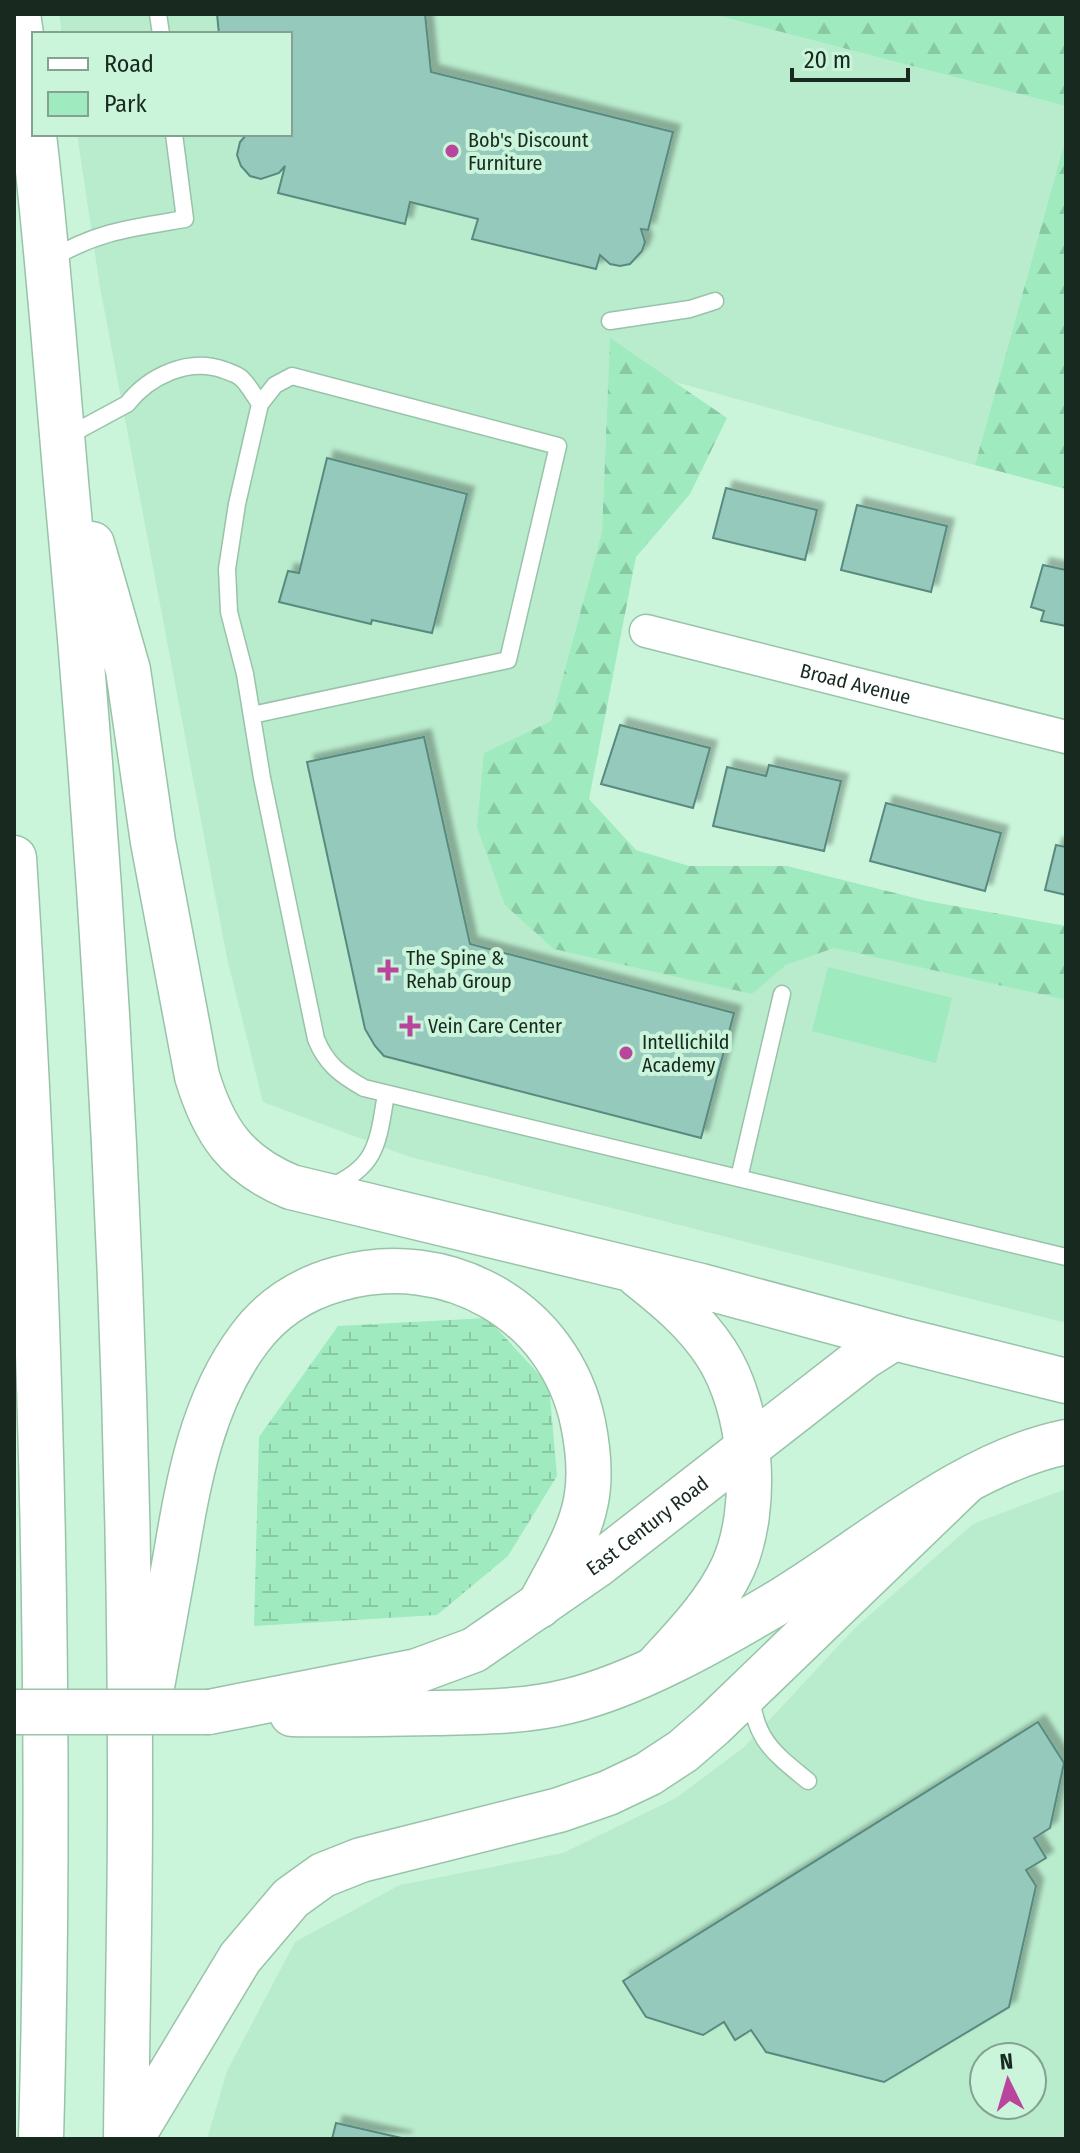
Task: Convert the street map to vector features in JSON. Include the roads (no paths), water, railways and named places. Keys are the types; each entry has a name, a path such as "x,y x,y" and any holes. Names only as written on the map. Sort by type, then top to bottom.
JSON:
{"main road":[{"path":"24,29 32,110"},
{"path":"35,136 94,814 116,1214 125,1471 130,1808 128,2139"},
{"path":"62,439 128,670 155,857 187,1035 205,1102 219,1132 253,1167 280,1183 313,1193 701,1286 894,1338 1065,1377"},
{"path":"14,858 40,1363 46,1784 41,2139"},
{"path":"633,1272 678,1308 717,1355 736,1398 747,1448 748,1509 733,1567 703,1616 655,1669"},
{"path":"130,1808 195,1458 209,1414 248,1340 268,1316 294,1297 323,1283 360,1273 423,1273 454,1280 485,1293 510,1308 555,1351 570,1377 579,1405 586,1439 586,1501 577,1530 539,1606"},
{"name":"East Century Road","path":"209,1712 417,1671 474,1650 597,1565 864,1357 894,1338"},
{"name":"East Century Road","path":"14,1712 350,1715 495,1712 569,1701 655,1669 772,1606 965,1482 1034,1448 1066,1442"},
{"path":"128,2139 240,1958 291,1898 323,1875 361,1860 559,1810 608,1793 648,1774 683,1751 965,1482"},
{"path":"14,1639 46,1784"}],"street":[{"name":"Broad Avenue","path":"646,631 1066,737"}],"lane":[{"path":"47,261 74,245 111,231 185,219 174,136"},
{"path":"610,321 690,309 715,301"},
{"path":"62,439 127,404 159,376 182,367 216,367 240,376 260,404"},
{"path":"252,715 508,660 558,446 292,376 275,385 260,404 237,504 227,569 229,612 316,1039 324,1058 340,1075 364,1088 386,1094 1066,1257"},
{"path":"739,1178 782,994"},
{"path":"313,1193 349,1179 367,1161 377,1147 386,1094"},
{"path":"750,1687 754,1720 769,1748 808,1781"}],"place":[{"name":"Bob's Discount Furniture","path":"452,151"},
{"name":"The Spine & Rehab Group","path":"388,970"},
{"name":"Vein Care Center","path":"410,1026"},
{"name":"Intellichild Academy","path":"626,1053"}]}
